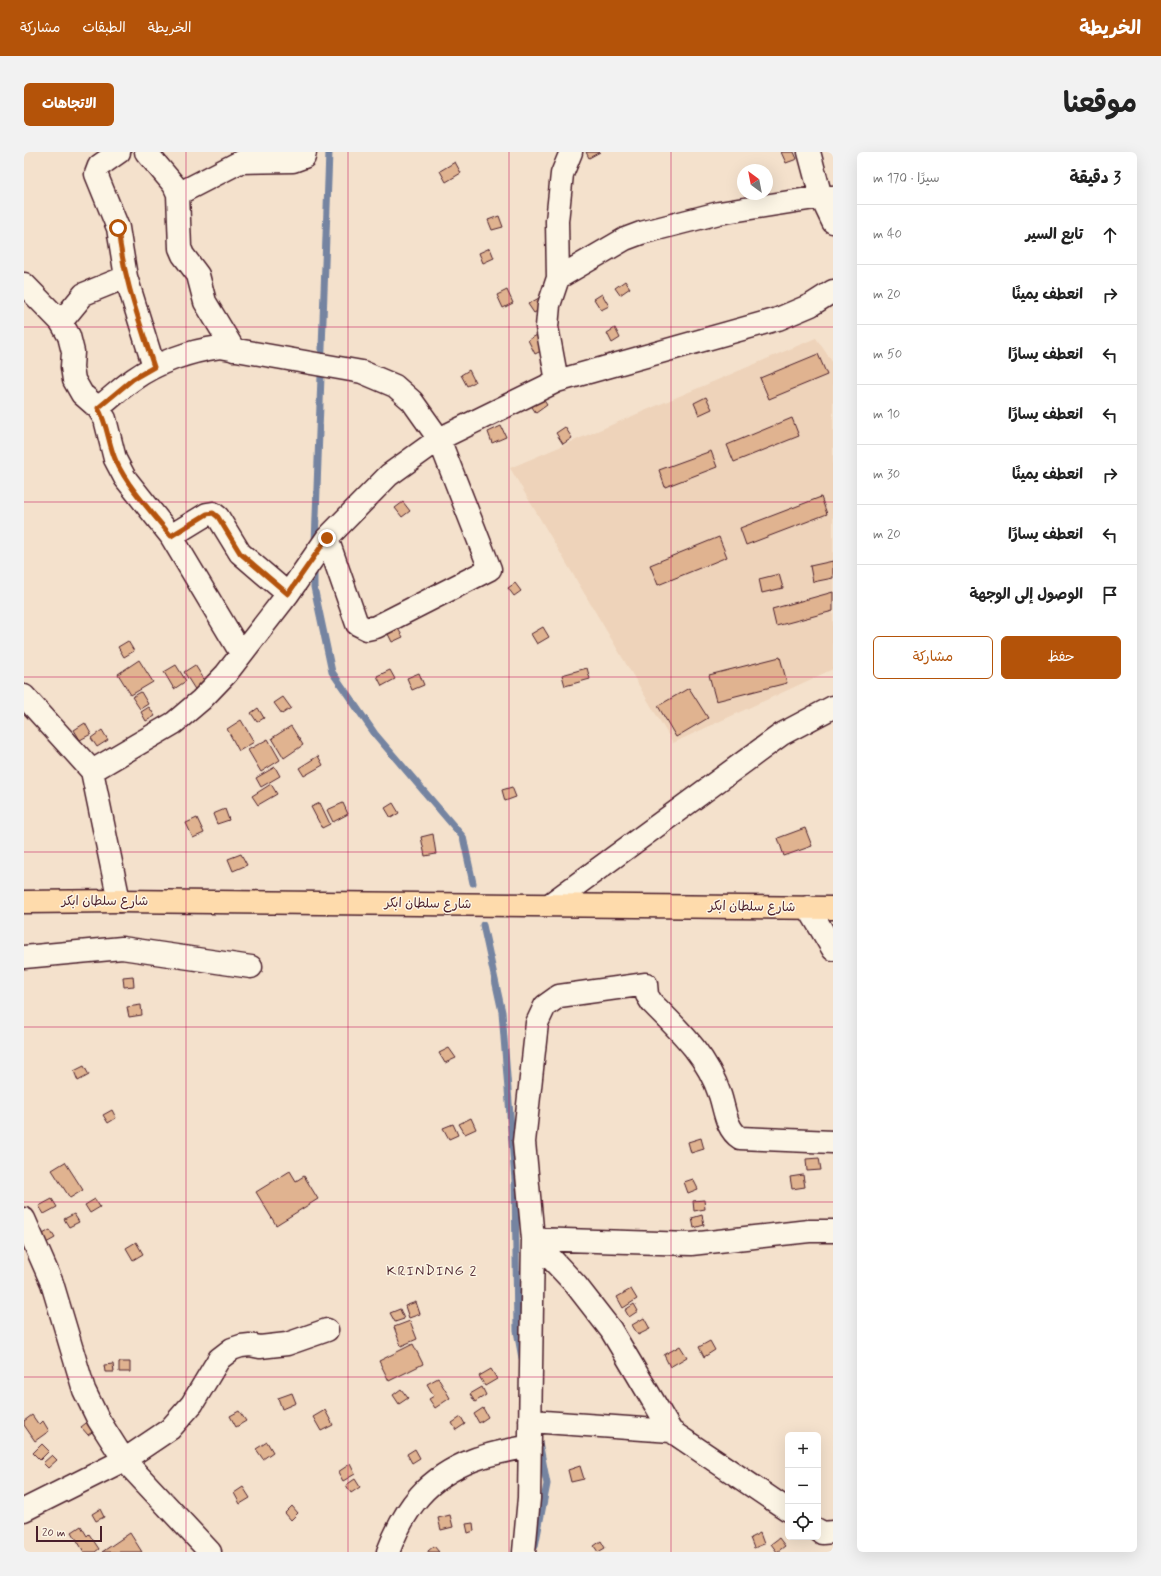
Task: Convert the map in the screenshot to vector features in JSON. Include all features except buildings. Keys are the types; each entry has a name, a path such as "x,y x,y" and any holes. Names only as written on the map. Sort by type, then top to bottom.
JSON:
{"highway":[{"name":"شارع سلطان ابكر","path":"24,902 120,901 833,908"}],"street":[{"path":"119,152 99,166 96,174 118,228 122,260 126,277 154,367"},
{"path":"146,152 174,186 178,194 180,248 183,255 198,275 205,302 234,350"},
{"path":"178,194 240,162 293,161 304,157 305,152"},
{"path":"557,381 547,327 549,305 558,278 557,221 562,174 571,152"},
{"path":"809,152 827,197 833,222"},
{"path":"558,278 625,239 641,233 719,212 827,197"},
{"path":"61,322 84,294 126,277"},
{"path":"24,284 61,322 69,336 74,380 82,394 98,408 104,419 115,459 125,478 171,536 241,653"},
{"path":"92,771 174,723 202,700 226,674 288,594 327,538 389,475 439,439 557,381 778,319 833,292"},
{"path":"98,408 133,379 154,367 204,349 220,347 362,372 395,386 412,401 439,439 490,570 376,627 367,629 357,624 327,538"},
{"path":"171,536 207,514 213,513 218,517 240,553 288,594"},
{"path":"24,696 92,771 120,901"},
{"path":"549,905 782,734 833,708"},
{"path":"808,907 833,949"},
{"path":"24,957 122,948 251,966"},
{"path":"524,1552 529,1498 533,1240 524,1142 537,1023 545,1006 559,996 646,984 647,995 652,1003 693,1045 708,1065 720,1094 733,1134 740,1138 833,1142"},
{"path":"24,1219 52,1283 84,1390 98,1419 124,1460 210,1552"},
{"path":"533,1240 691,1244 809,1231 833,1231"},
{"path":"533,1240 576,1285 611,1330 672,1432 785,1508"},
{"path":"24,1510 124,1460 170,1429 192,1404 219,1359 225,1353 241,1346 250,1345 260,1347 287,1344 327,1330"},
{"path":"530,1421 672,1432"},
{"path":"388,1552 409,1507 442,1476 474,1460 530,1446"}],"shaded area":[{"path":"816,338 833,363 833,669 673,743 510,468"}],"waterway":[{"path":"315,544 329,152"},
{"path":"314,568 314,587 332,672 375,734 463,837 473,883"},
{"path":"483,925 502,1012 515,1180 517,1331 522,1358"},
{"path":"535,1546 547,1484 539,1442"}],"district":[{"name":"KRINDING 2","path":"432,1271"}],"route":[{"path":"118,228 122,260 126,277 154,367 133,379 98,408 104,419 115,459 125,478 171,536 207,514 213,513 218,517 240,553 288,594 327,538"}]}
